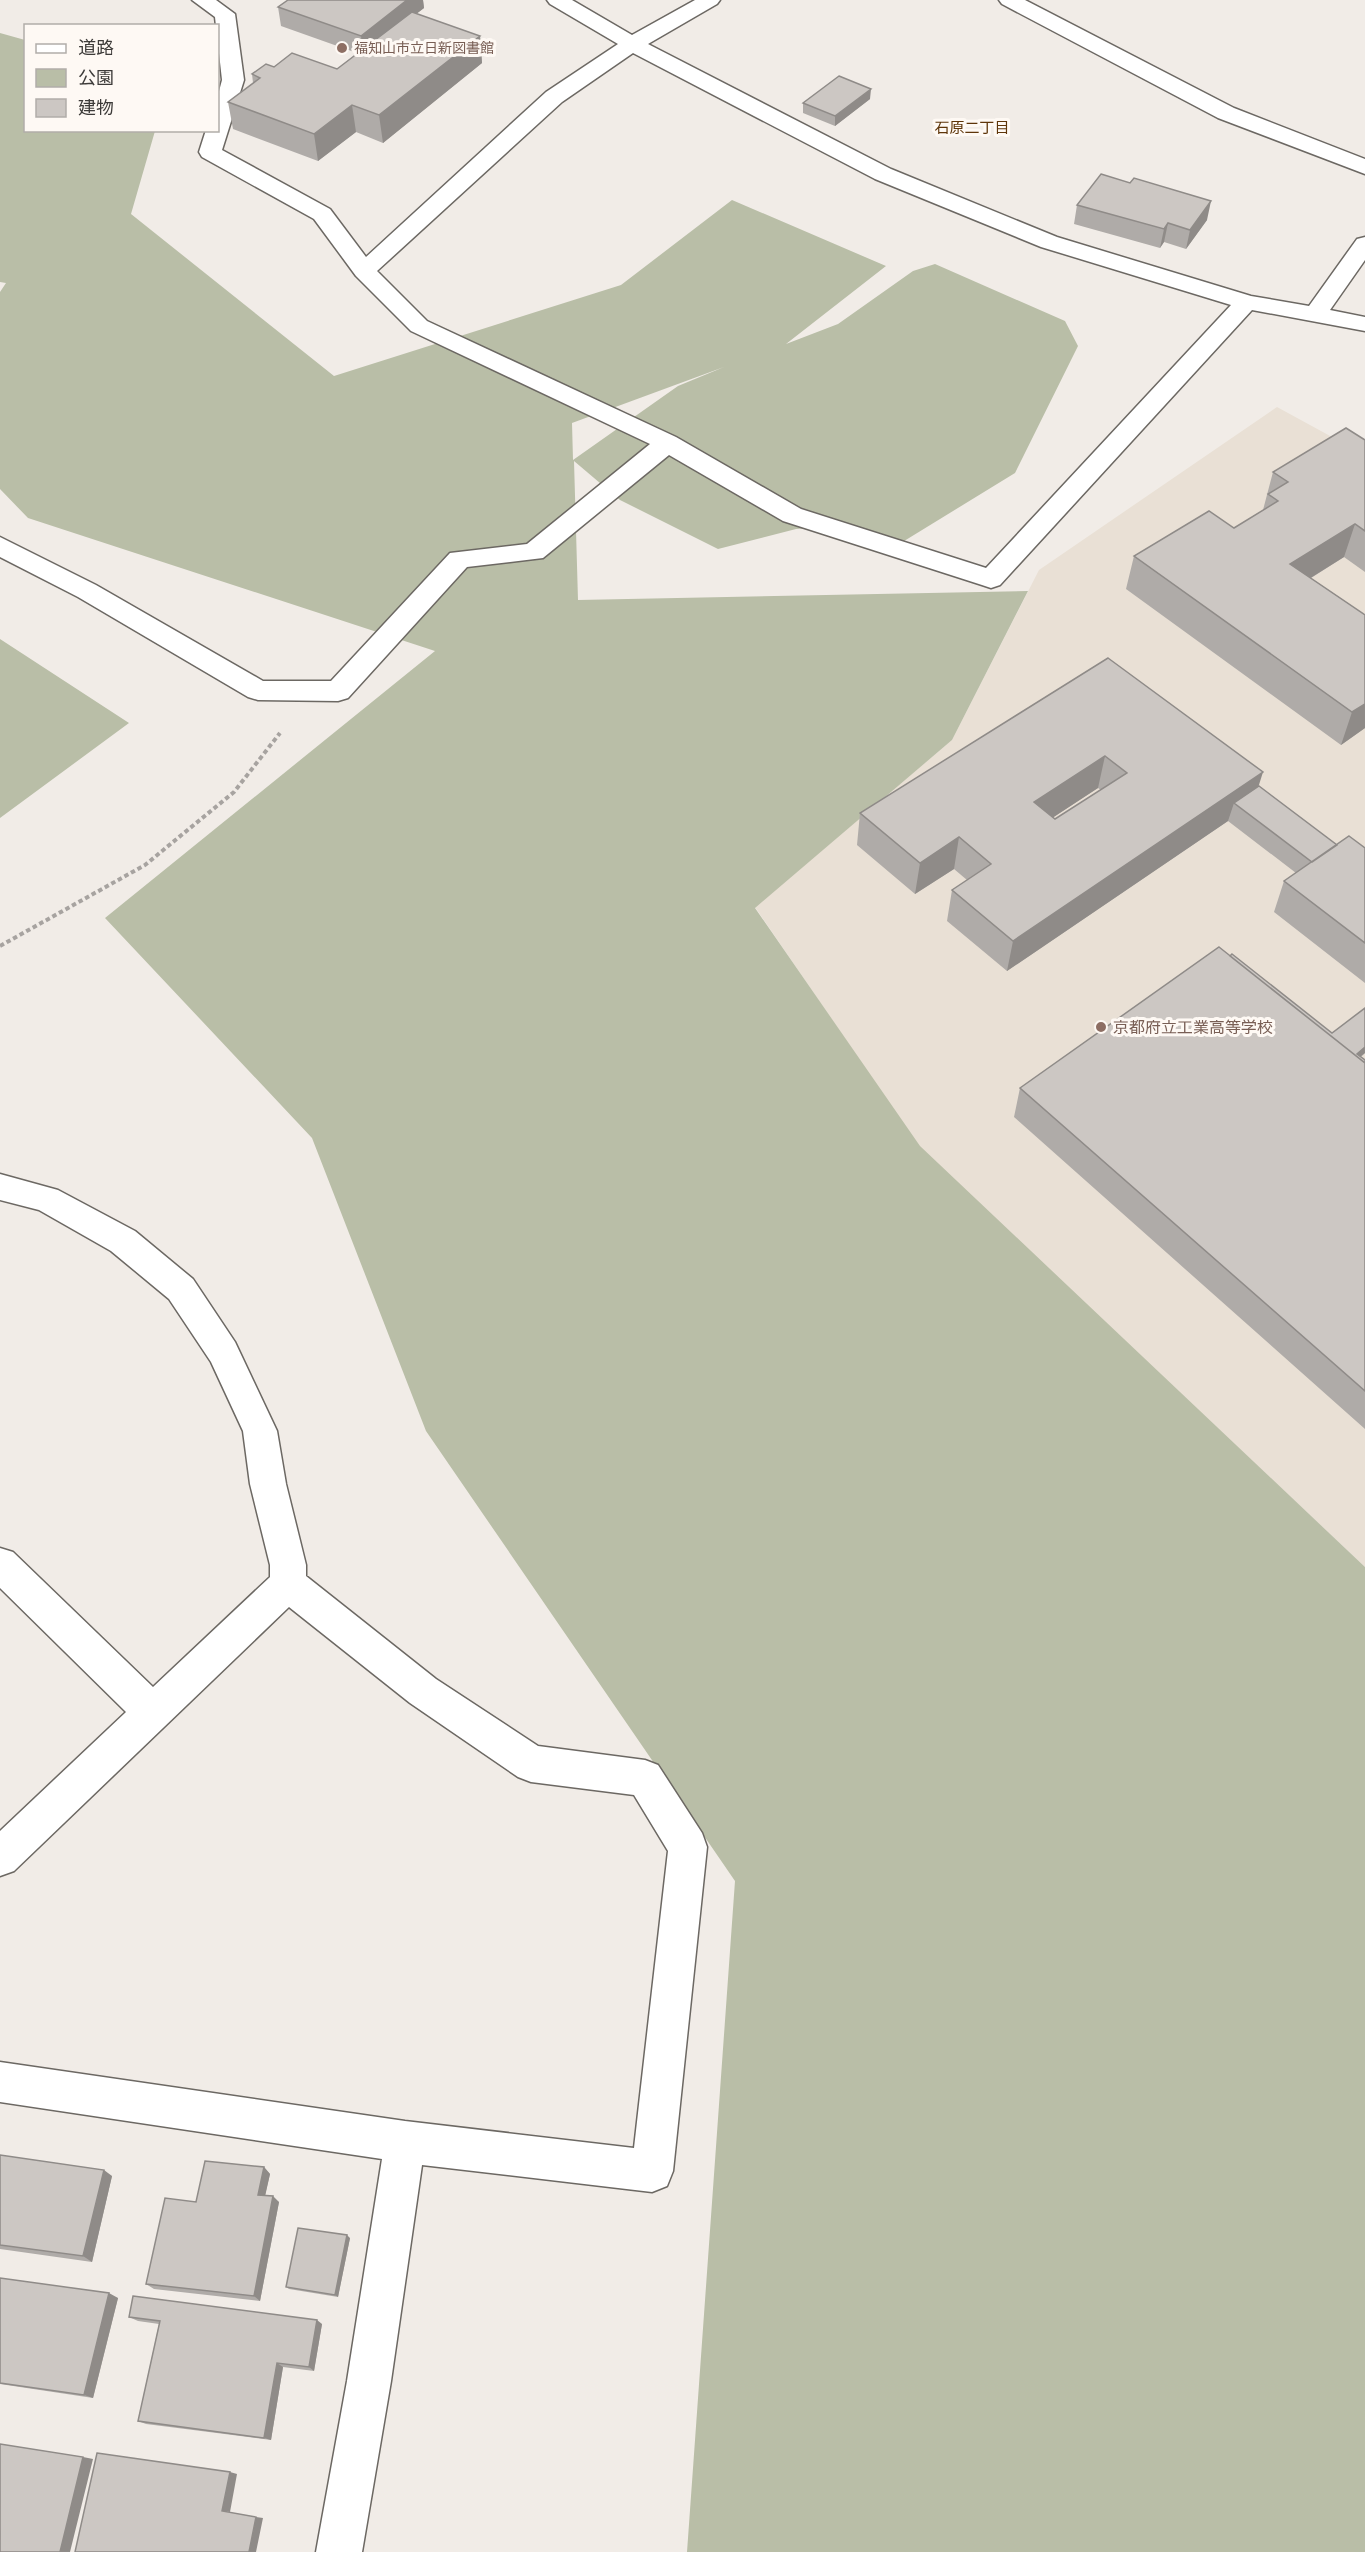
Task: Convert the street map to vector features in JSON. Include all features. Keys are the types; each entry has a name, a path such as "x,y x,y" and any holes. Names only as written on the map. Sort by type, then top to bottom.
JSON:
{"street":[{"path":"202,0 225,14 233,80 219,123"},
{"path":"557,0 632,44 894,179 1049,242 1247,302 1316,313 1365,324"},
{"path":"364,272 554,97 632,44 710,0"},
{"path":"1009,0 1226,113 1365,167"},
{"path":"216,132 210,152 322,214 364,272 419,326 667,443 792,515 991,579 1247,302"},
{"path":"1316,313 1365,244"},
{"path":"0,546 87,591 258,690 338,691 459,559 534,552 667,443"},
{"path":"0,1187 47,1199 123,1241 180,1288 223,1352 260,1431 268,1484 288,1565 288,1584 0,1857"},
{"path":"0,1564 152,1712"},
{"path":"0,2082 405,2142 652,2171 688,1847 645,1778 531,1764 423,1691 288,1584"},
{"path":"339,2552 369,2380 405,2142"}],"path":[{"path":"0,946 145,865 234,792 283,729 338,691"}],"shaded area":[{"name":"京都府立工業高等学校","path":"1277,407 1365,455 1365,1567 919,1147 755,907 952,740 1039,570"}],"green space":[{"path":"0,33 24,40 24,132 155,132 131,214 334,376 621,285 732,200 886,266 786,344 838,324 913,271 935,264 1065,321 1078,346 1015,473 896,546 837,526 796,529 718,549 620,500 574,461 578,600 1028,591 952,740 755,908 920,1146 1365,1567 1365,2552 687,2552 735,1881 426,1431 312,1138 105,918 435,651 28,518 0,489 0,292 6,283 0,282","holes":["724,367 678,386 573,460 572,423"]},
{"path":"0,639 129,723 0,818"}],"building":[{"path":"288,0 407,0 361,36 278,7"},
{"path":"412,12 480,36 379,115 352,105 314,134 228,102 260,78 252,74 266,64 274,67 292,53 337,69"},
{"path":"839,76 871,89 835,116 803,103"},
{"path":"1101,174 1130,183 1134,178 1211,201 1190,230 1168,223 1164,229 1077,205"},
{"path":"1346,428 1365,440 1365,531 1355,524 1290,564 1365,615 1365,704 1352,712 1134,556 1209,511 1234,528 1278,501 1268,494 1288,482 1273,472"},
{"path":"1108,658 1263,772 1013,941 952,890 991,864 959,837 920,863 860,813","holes":["1105,756 1127,773 1055,819 1034,802"]},
{"path":"1259,786 1337,845 1312,862 1234,803"},
{"path":"1349,836 1365,848 1365,943 1284,881"},
{"path":"1219,947 1365,1063 1365,1391 1020,1088"},
{"path":"1232,954 1332,1033 1365,1008 1365,1047 1357,1054 1365,1060 1365,1063 1230,956"},
{"path":"0,2155 104,2170 83,2256 0,2245"},
{"path":"205,2161 264,2167 258,2195 273,2196 254,2296 146,2284 165,2198 196,2202"},
{"path":"298,2228 347,2235 335,2295 286,2287"},
{"path":"0,2278 109,2293 84,2395 0,2383"},
{"path":"133,2296 317,2320 309,2367 277,2363 264,2438 138,2421 160,2321 129,2317"},
{"path":"0,2444 83,2457 60,2552 0,2552"},
{"path":"97,2453 230,2472 222,2511 256,2517 249,2552 75,2552"}],"place":[{"name":"福知山市立日新図書館","path":"342,48"},
{"name":"京都府立工業高等学校","path":"1101,1027"}],"district":[{"name":"石原二丁目","path":"972,127"}]}
